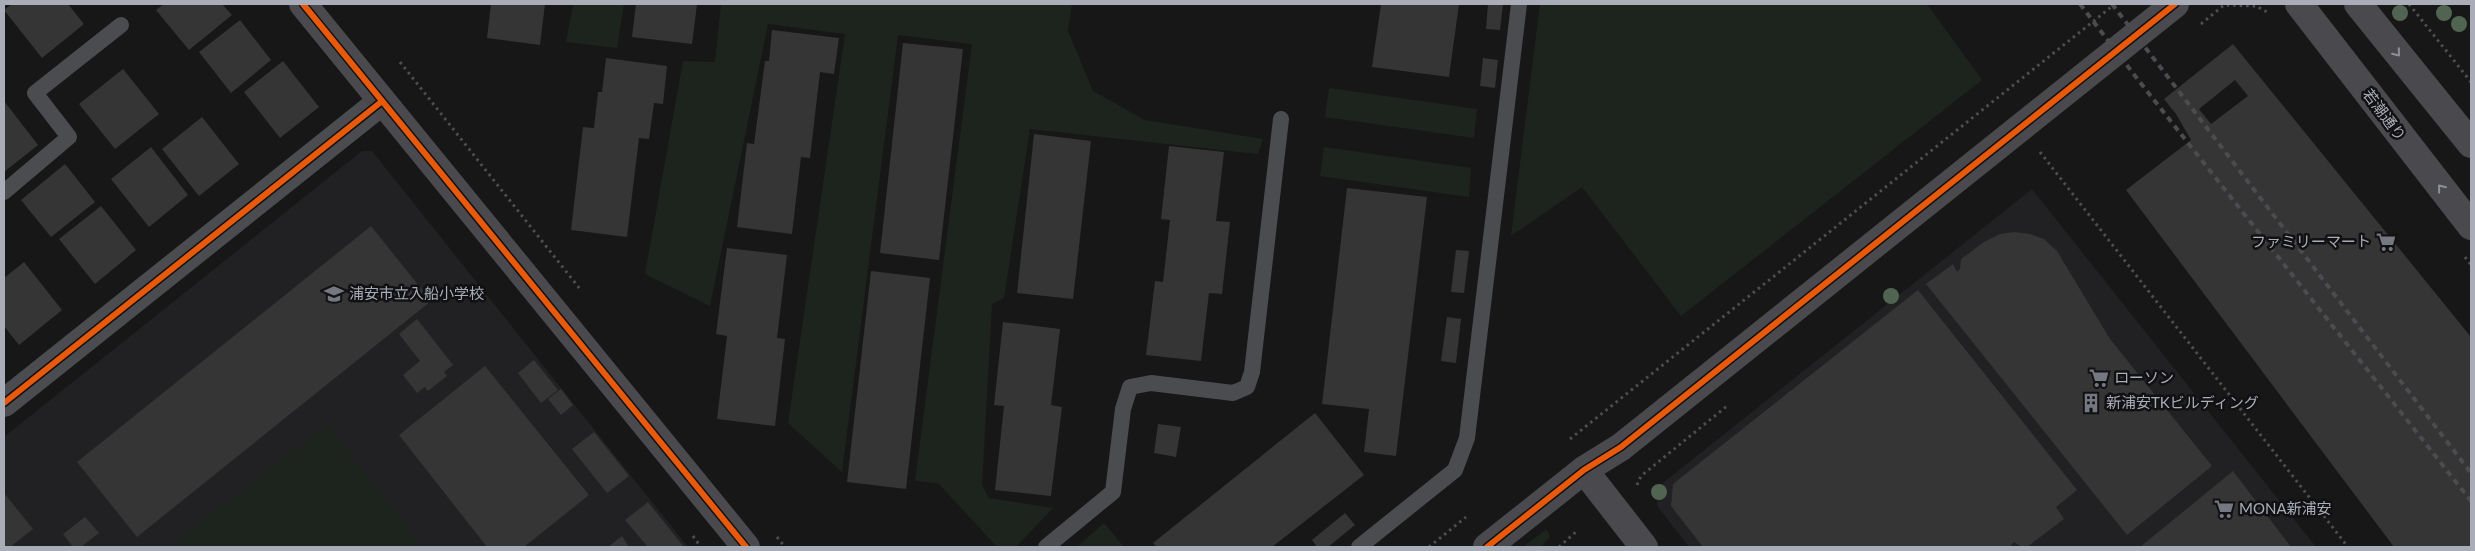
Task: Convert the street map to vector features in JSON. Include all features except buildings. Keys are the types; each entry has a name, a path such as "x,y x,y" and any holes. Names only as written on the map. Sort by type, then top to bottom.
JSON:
{"street":[{"path":"303,4 381,102 746,547"},
{"path":"1487,547 1584,470 1621,447 2175,4"},
{"name":"若潮通り","path":"2299,4 2465,238"},
{"path":"2358,4 2469,138"},
{"path":"4,403 381,102"},
{"path":"1584,470 1644,547"}],"lane":[{"path":"1359,547 1455,470 1467,438 1519,4"},
{"path":"4,192 69,138 35,93 120,25"},
{"path":"1046,547 1113,492 1123,409 1130,387 1151,383 1233,393 1247,387 1252,372 1282,119"}],"path":[{"path":"1569,440 2115,4"},
{"path":"2409,4 2471,82"},
{"path":"2194,30 2224,6 2256,6 2268,11 2274,19"},
{"path":"2032,158 2048,146"},
{"path":"2040,152 2348,547"},
{"path":"2465,238 2471,265"},
{"path":"1641,476 1733,401"},
{"path":"1429,547 1466,517"},
{"path":"1559,547 1578,530"}],"shaded area":[{"path":"573,4 624,4 617,48 566,42"},
{"path":"721,4 1072,4 1068,31 1093,91 1145,120 1263,139 1258,154 1030,129 1004,298 992,304 982,485 989,498 1053,508 1016,547 997,547 938,483 915,481 972,44 898,35 842,472 788,423 845,34 768,24 710,306 645,274 683,61 715,62"},
{"path":"1540,4 1927,4 1982,80 1681,316 1582,187 1511,236"},
{"path":"1329,88 1477,109 1474,138 1325,117"},
{"path":"1324,147 1471,168 1469,197 1320,176"},
{"name":"浦安市立入船小学校","path":"362,151 372,151 688,547 4,547 4,437"},
{"path":"2032,189 2316,547 1689,547 1657,506 1659,486"},
{"path":"327,424 422,547 169,547"},
{"path":"1104,523 1124,547 1077,547"},
{"path":"1547,529 1550,537 1541,547 1523,547"}],"railway":[{"path":"2080,4 2471,501"},
{"path":"2112,4 2471,473"}],"cycle path":[{"path":"303,4 746,547"},
{"path":"1487,547 1584,470 1621,447 2175,4"},
{"path":"4,403 381,102"}],"place":[{"name":"ファミリーマート","path":"2386,242"},
{"name":"浦安市立入船小学校","path":"334,294"},
{"name":"ローソン","path":"2099,378"},
{"name":"新浦安TKビルディング","path":"2091,403"},
{"name":"MONA新浦安","path":"2224,509"}]}
